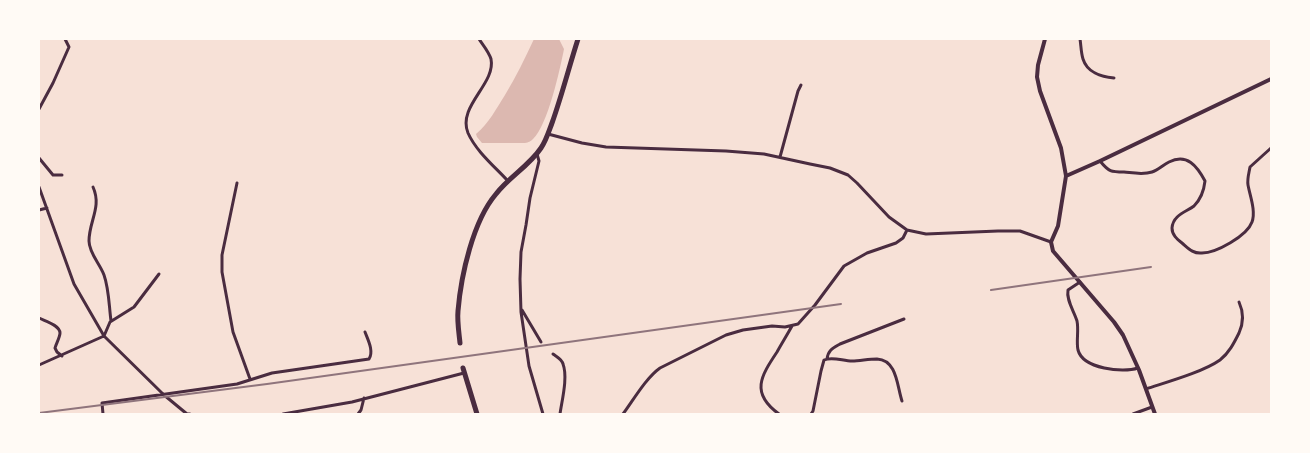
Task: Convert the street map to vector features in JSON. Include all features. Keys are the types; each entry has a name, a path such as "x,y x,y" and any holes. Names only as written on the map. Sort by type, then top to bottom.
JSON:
{"main road":[{"path":"460,343 458,312 472,243 487,206 507,180 542,148 565,87 578,39"},
{"path":"464,370 477,414"}],"street":[{"path":"39,109 69,47 65,39"},
{"path":"479,39 490,58 491,67 467,117 467,131 474,145 507,180"},
{"path":"1045,39 1038,65 1040,91 1061,148 1066,176 1058,226 1051,242 1053,250 1114,322 1131,351 1155,414"},
{"path":"1080,39 1082,58 1087,66 1094,73 1114,78"},
{"path":"1066,176 1271,79"},
{"path":"780,158 801,85"},
{"path":"548,134 606,147 765,154 830,168 848,175 889,217 907,230 926,234 1020,231 1051,242"},
{"path":"1101,161 1111,172 1135,174 1155,171 1176,159 1185,160 1196,166 1205,181 1203,192 1193,206 1180,214 1172,229 1175,238 1192,251 1201,253 1216,250 1231,242 1252,223 1253,211 1248,182 1250,166 1271,148"},
{"path":"537,153 539,161 520,252 521,309 529,366 543,414"},
{"path":"39,158 52,175 62,175"},
{"path":"237,183 222,255 222,272 233,332 250,379"},
{"path":"39,187 74,284 104,336 164,395 190,414"},
{"path":"93,187 97,203 88,244 104,275 111,321"},
{"path":"39,210 46,208"},
{"path":"623,414 653,372 660,368 726,335 743,330 798,324 844,266 867,253 896,243 903,238 907,230"},
{"path":"39,365 104,336 111,321 134,307 159,274"},
{"path":"1080,282 1068,290 1067,295 1076,321 1078,350 1081,356 1104,369 1138,368"},
{"path":"1146,389 1221,360 1233,345 1241,329 1243,316 1239,302"},
{"path":"521,309 541,342"},
{"path":"39,318 59,329 56,351 62,356"},
{"path":"811,414 820,371 831,349 904,319"},
{"path":"778,414 764,399 761,381 764,371 792,326"},
{"path":"103,414 102,403 237,384 272,373 369,360 371,351 365,332"},
{"path":"553,354 563,363 564,388 560,414"},
{"path":"827,358 854,361 880,359 887,362 895,372 902,401"},
{"path":"283,414 364,398 464,370"},
{"path":"358,414 364,398"},
{"path":"1133,414 1152,407"}],"shaded area":[{"path":"534,39 559,39 564,49 553,96 544,122 533,139 528,142 482,143 476,134 489,121 505,95"}],"railway":[{"path":"991,290 1151,267"},
{"path":"39,413 267,384 841,304"}]}
